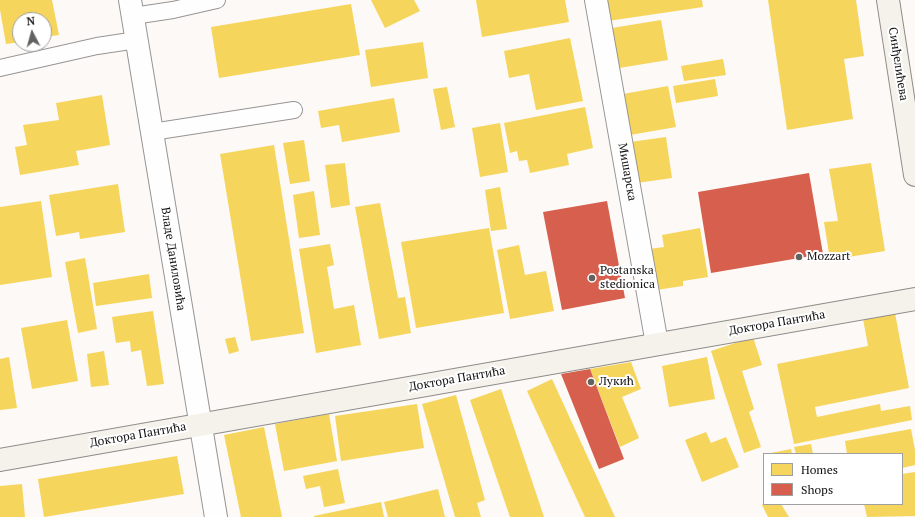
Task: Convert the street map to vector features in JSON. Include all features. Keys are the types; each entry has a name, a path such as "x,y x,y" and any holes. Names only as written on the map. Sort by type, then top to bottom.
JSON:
{"street":[{"name":"Мишарска","path":"596,0 657,344"},
{"name":"Синђелићева","path":"888,0 915,175"},
{"name":"Владе Даниловића","path":"132,8 216,517"},
{"name":"Доктора Пантића","path":"0,460 915,298"}],"lane":[{"path":"132,8 173,10 217,0"},
{"path":"0,68 97,46 137,40"},
{"path":"152,132 294,110"}],"building: Homes":[{"path":"0,0 52,0 59,35 52,36 52,12 12,12 12,43 6,44 0,10"},
{"path":"371,0 414,0 420,11 385,28"},
{"path":"476,0 565,0 569,22 482,37"},
{"path":"605,0 702,0 703,7 608,21"},
{"path":"768,0 856,0 864,56 844,59 853,119 787,130"},
{"path":"351,4 360,55 219,78 211,27"},
{"path":"661,20 668,60 619,68 612,28"},
{"path":"570,38 583,101 536,110 529,74 509,78 504,51"},
{"path":"423,42 428,78 371,87 365,50"},
{"path":"723,59 726,75 684,81 681,66"},
{"path":"715,79 718,96 676,103 673,86"},
{"path":"668,86 676,127 630,135 623,94"},
{"path":"447,87 455,127 441,130 433,89"},
{"path":"102,95 110,145 76,151 79,165 20,175 15,147 27,145 23,125 59,120 56,103"},
{"path":"394,98 400,132 342,142 339,125 321,128 318,111"},
{"path":"585,107 593,148 567,154 569,165 530,173 527,160 519,161 517,151 510,153 504,123"},
{"path":"500,123 508,172 480,177 472,128"},
{"path":"666,137 672,178 637,183 630,142"},
{"path":"304,140 310,181 290,184 283,143"},
{"path":"274,145 304,333 251,341 220,154"},
{"path":"345,163 350,205 331,208 325,165"},
{"path":"871,163 885,251 830,260 824,222 838,221 829,169"},
{"path":"118,184 125,232 80,239 79,232 56,236 49,195"},
{"path":"500,187 507,229 491,231 485,190"},
{"path":"314,191 320,235 299,238 293,195"},
{"path":"41,201 52,277 0,285 0,207"},
{"path":"380,203 398,298 405,297 411,333 379,339 355,207"},
{"path":"489,228 504,313 416,328 401,242"},
{"path":"700,228 708,277 683,281 683,286 656,290 649,249 664,247 662,235"},
{"path":"330,244 334,265 327,267 334,309 354,305 361,345 316,353 299,249"},
{"path":"519,245 525,275 546,271 554,311 510,319 497,250"},
{"path":"85,258 97,329 78,333 65,262"},
{"path":"149,274 152,298 96,306 93,283"},
{"path":"153,311 164,384 147,386 141,350 131,352 130,341 116,343 112,317"},
{"path":"895,313 909,388 815,407 817,417 880,404 881,411 910,406 912,420 794,444 777,364 868,346 863,319"},
{"path":"67,320 78,381 32,389 21,328"},
{"path":"235,337 239,351 229,354 225,339"},
{"path":"753,337 762,365 742,371 754,409 749,412 761,447 744,453 711,351"},
{"path":"104,351 109,385 91,387 87,354"},
{"path":"9,357 17,408 0,410 0,359"},
{"path":"707,357 715,399 669,407 662,366"},
{"path":"631,362 641,389 622,397 639,438 620,447 590,369"},
{"path":"552,379 615,517 585,517 527,391"},
{"path":"501,389 544,517 510,517 470,400"},
{"path":"456,395 485,500 477,503 481,517 455,517 422,404"},
{"path":"417,404 424,448 341,461 335,416"},
{"path":"329,414 337,461 284,471 275,424"},
{"path":"264,427 282,517 241,517 224,435"},
{"path":"911,429 915,450 915,465 903,468 903,453 847,453 845,441"},
{"path":"706,432 711,443 726,437 739,467 702,482 685,440"},
{"path":"811,444 813,453 796,453 794,447"},
{"path":"791,449 792,453 771,453"},
{"path":"177,456 184,494 44,517 38,479"},
{"path":"338,469 345,503 324,507 320,486 306,489 303,476"},
{"path":"915,472 915,516 867,517 864,505 903,505 903,474"},
{"path":"22,484 25,517 0,517 0,486"},
{"path":"438,489 445,517 388,517 384,502"},
{"path":"381,502 384,517 314,517 314,516"},
{"path":"762,505 782,505 789,517 768,517"}],"building: Shops":[{"path":"809,173 823,254 711,273 698,192"},
{"path":"607,201 625,298 562,310 543,212"},
{"path":"590,369 624,459 599,469 561,374"}],"place":[{"name":"Mozzart","path":"799,257"},
{"name":"Postanska stedionica","path":"592,278"},
{"name":"Лукић","path":"591,382"}]}
